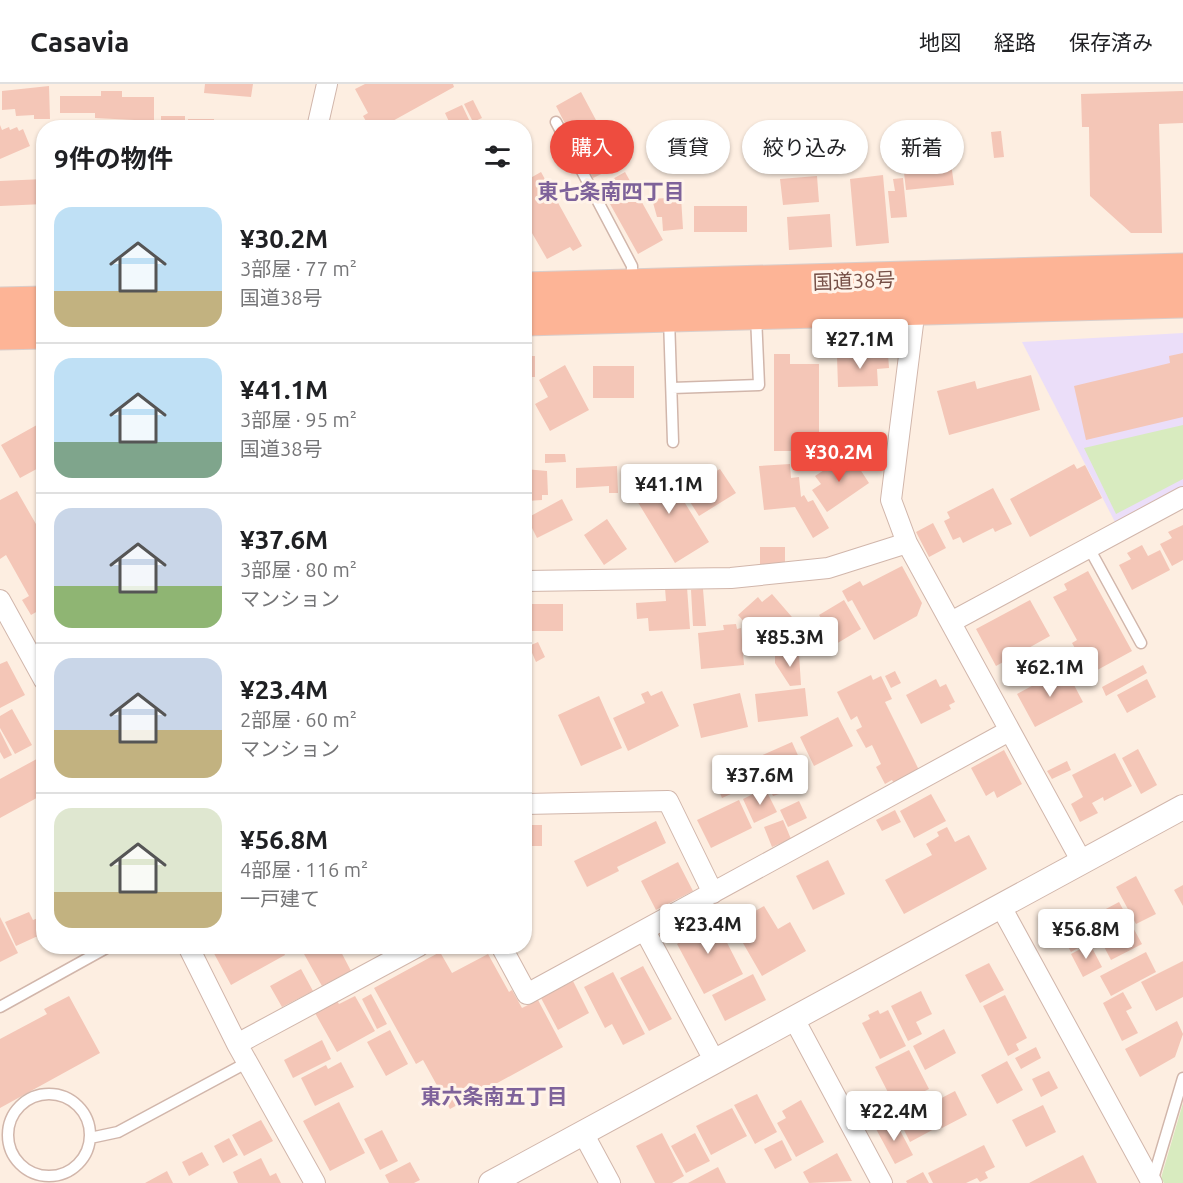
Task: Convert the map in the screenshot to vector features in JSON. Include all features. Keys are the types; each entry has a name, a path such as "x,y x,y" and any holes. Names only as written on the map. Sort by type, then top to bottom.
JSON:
{"highway":[{"name":"国道38号","path":"532,289 1183,270"},
{"name":"国道38号","path":"532,319 1183,301"},
{"path":"0,304 36,303"},
{"path":"0,333 36,332"}],"street":[{"path":"319,120 327,84"},
{"path":"915,308 891,500 907,543 1082,862"},
{"path":"951,622 1183,497"},
{"path":"532,581 731,578 764,575 828,568 907,543"},
{"path":"0,600 36,665"},
{"path":"505,954 527,994 1009,731"},
{"path":"532,804 668,801 713,893"},
{"path":"491,1183 1183,807"},
{"path":"1000,905 1152,1183"},
{"path":"645,931 714,1060"},
{"path":"192,954 237,1044 315,1183"},
{"path":"237,1044 403,954"},
{"path":"794,1018 882,1183"},
{"path":"583,1133 610,1183"}],"lane":[{"path":"583,174 632,266 632,287"},
{"path":"672,387 759,385 756,312"},
{"path":"669,315 673,442"},
{"path":"1089,548 1141,643"},
{"path":"0,1007 96,954"},
{"path":"90,1138 118,1132 248,1062"},
{"path":"1152,1183 1183,1078"},
{"path":"52,1094 68,1098 80,1108 88,1122 90,1138 85,1154 75,1166 61,1174 45,1176 29,1172 17,1161 9,1147 7,1131 12,1116 22,1103 36,1095 52,1094"}],"shaded area":[{"path":"1183,333 1183,487 1115,522 1022,342"}],"green space":[{"path":"1183,425 1183,479 1116,514 1084,448"},
{"path":"1183,1103 1183,1183 1164,1183 1161,1178"}],"building":[{"path":"205,84 253,84 251,97 204,93"},
{"path":"365,84 453,84 454,87 394,120 365,120 363,116 368,113 355,89"},
{"path":"49,86 50,119 34,119 34,115 16,116 15,109 2,110 2,91"},
{"path":"101,91 122,91 122,97 154,97 154,120 95,118 95,113 60,113 60,96 101,96"},
{"path":"1183,91 1183,123 1159,124 1162,233 1131,233 1090,196 1089,127 1082,127 1081,94"},
{"path":"581,92 596,120 563,120 556,106"},
{"path":"473,100 482,118 472,120 464,104"},
{"path":"462,105 469,120 448,120 445,113"},
{"path":"161,116 185,116 185,120 161,120"},
{"path":"188,119 214,119 214,120"},
{"path":"0,125 2,130 9,127 10,130 17,127 19,131 23,129 30,146 0,159"},
{"path":"1001,131 1004,157 994,158 991,132"},
{"path":"541,172 582,246 573,251 570,247 547,259 532,233 532,177"},
{"path":"621,174 626,174 663,240 638,254 600,186"},
{"path":"904,174 952,174 954,185 906,190"},
{"path":"883,175 889,243 856,246 850,179"},
{"path":"817,176 819,202 783,205 780,179"},
{"path":"903,178 907,217 891,218 888,191 895,191 893,179"},
{"path":"36,179 36,204 0,206 0,181"},
{"path":"681,197 683,229 663,231 662,217 657,217 652,199"},
{"path":"694,206 747,206 747,232 694,232"},
{"path":"830,214 832,247 789,250 787,217"},
{"path":"1183,353 1183,417 1086,440 1074,386 1170,363 1169,356"},
{"path":"774,354 790,354 790,364 819,364 819,451 774,451"},
{"path":"888,354 889,368 877,369 878,386 838,387 837,356"},
{"path":"532,356 535,356 535,377 532,377"},
{"path":"565,365 589,410 550,431 535,404 548,397 539,380"},
{"path":"593,366 634,366 634,398 593,398"},
{"path":"1031,375 1040,410 949,435 937,391 975,381 977,389"},
{"path":"36,425 36,469 20,478 1,445"},
{"path":"545,454 565,454 566,462 545,463"},
{"path":"841,459 854,460 869,483 827,512 812,490 821,484 815,476"},
{"path":"790,464 791,478 799,477 801,497 804,495 808,502 813,500 829,528 813,538 795,507 764,510 759,466"},
{"path":"1074,464 1077,469 1085,465 1102,498 1030,537 1010,499"},
{"path":"617,466 618,493 609,493 609,486 576,488 576,468"},
{"path":"706,466 711,474 720,469 736,493 699,516 685,494 700,485 693,474"},
{"path":"664,469 709,542 675,563 628,486 651,472 653,475"},
{"path":"532,470 547,471 548,495 542,495 542,500 532,501"},
{"path":"993,488 1012,524 995,532 993,528 963,543 960,537 953,540 944,521 950,518 947,512"},
{"path":"17,491 36,524 36,612 31,615 22,600 29,596 6,555 0,559 0,500"},
{"path":"562,499 573,520 537,538 532,528 532,515"},
{"path":"607,519 627,549 604,565 584,535"},
{"path":"933,523 946,548 929,557 916,532"},
{"path":"1183,525 1183,560 1172,566 1160,544 1172,538 1168,532"},
{"path":"1142,545 1148,556 1160,550 1170,570 1132,590 1119,565 1131,559 1127,553"},
{"path":"760,547 785,547 785,565 760,566"},
{"path":"902,566 922,603 917,616 874,640 852,600 848,602 842,591 860,581 863,586"},
{"path":"1088,571 1132,651 1090,674 1072,643 1077,640 1053,597 1067,590 1064,584"},
{"path":"687,587 690,629 649,631 648,618 637,619 636,603 666,601 665,588"},
{"path":"703,589 706,626 693,626 691,590"},
{"path":"772,594 798,624 788,633 781,625 762,642 738,615 758,597 762,602"},
{"path":"844,600 861,629 826,650 811,625 821,618 819,615"},
{"path":"1030,600 1050,636 996,666 976,629"},
{"path":"532,604 563,604 563,631 532,631"},
{"path":"736,624 737,629 741,628 744,665 701,669 698,633 724,630 723,625"},
{"path":"538,642 545,657 536,662 532,653 532,645"},
{"path":"799,654 801,685 790,686 775,663 775,656"},
{"path":"7,661 25,695 0,708 0,664"},
{"path":"1143,665 1147,673 1106,696 1102,687"},
{"path":"1065,668 1083,702 1035,727 1017,694"},
{"path":"895,671 901,683 891,688 885,676"},
{"path":"871,675 873,680 881,676 892,699 885,702 921,774 896,787 892,780 885,784 876,767 881,764 872,745 866,748 856,730 862,727 857,716 851,720 837,692"},
{"path":"936,679 940,687 946,684 955,702 949,705 951,709 921,724 906,695"},
{"path":"1147,679 1156,697 1127,713 1117,695"},
{"path":"805,688 808,716 758,722 755,694"},
{"path":"648,691 651,696 662,691 679,726 628,751 613,718 645,703 641,694"},
{"path":"740,693 748,727 701,738 693,704"},
{"path":"599,696 622,748 581,766 558,715"},
{"path":"12,709 32,745 15,754 0,728 0,716"},
{"path":"838,717 853,746 814,766 800,737"},
{"path":"0,731 12,755 4,759 0,752"},
{"path":"792,742 805,771 778,784 782,793 773,796 761,770 764,779 722,798 713,777"},
{"path":"1138,749 1157,785 1141,794 1122,758"},
{"path":"1004,750 1022,784 997,798 994,791 986,796 971,768"},
{"path":"1115,753 1132,786 1104,801 1103,797 1092,803 1098,813 1080,822 1071,804 1083,797 1072,775"},
{"path":"36,759 36,798 0,818 0,779"},
{"path":"1067,761 1071,770 1052,779 1047,771"},
{"path":"765,788 777,812 754,823 743,799"},
{"path":"931,794 946,821 914,838 900,811"},
{"path":"739,800 752,828 711,848 697,820"},
{"path":"799,801 807,818 788,827 780,810"},
{"path":"895,810 901,822 882,831 876,820"},
{"path":"783,820 791,839 772,847 764,827"},
{"path":"656,821 666,843 617,867 619,871 587,887 574,861"},
{"path":"532,825 542,825 542,846 532,846"},
{"path":"947,827 955,842 969,835 987,869 904,914 885,880 932,855 926,844 939,836 937,832"},
{"path":"828,860 845,894 813,910 796,876"},
{"path":"678,862 693,891 656,910 641,881"},
{"path":"1136,876 1156,914 1136,924 1116,887"},
{"path":"1183,885 1183,906 1174,890"},
{"path":"1119,902 1142,944 1111,960 1089,918"},
{"path":"764,906 778,929 790,922 806,951 762,976 732,924"},
{"path":"29,912 33,920 36,919 36,937 16,946 5,922"},
{"path":"705,916 709,925 716,921 743,974 704,994 677,944 683,940 678,930"},
{"path":"1074,916 1088,942 1071,952 1056,925"},
{"path":"0,917 18,953 0,962"},
{"path":"1090,944 1102,967 1083,977 1071,954"},
{"path":"1146,952 1156,972 1111,996 1100,976"},
{"path":"214,954 285,954 285,955 231,985"},
{"path":"304,954 342,954 351,971 322,986"},
{"path":"436,954 441,954 452,973 488,954 509,992 512,990 522,1008 538,1000 563,1047 450,1109 423,1060 416,1064 374,988"},
{"path":"1183,961 1183,997 1156,1011 1141,982"},
{"path":"989,963 1004,990 980,1003 965,975"},
{"path":"643,966 672,1019 649,1031 620,978"},
{"path":"301,969 313,991 282,1007 270,986"},
{"path":"613,972 645,1034 623,1045 612,1024 605,1028 584,987"},
{"path":"753,974 766,1000 725,1021 712,995"},
{"path":"573,981 589,1013 558,1030 541,998"},
{"path":"921,991 932,1014 916,1022 922,1034 908,1041 891,1006"},
{"path":"1123,992 1132,1008 1126,1011 1138,1033 1122,1041 1103,1003"},
{"path":"371,994 387,1024 377,1029 362,999"},
{"path":"1005,995 1027,1038 1016,1044 1019,1050 1008,1056 983,1006"},
{"path":"69,996 100,1053 0,1108 0,1039 47,1014 44,1009"},
{"path":"355,996 375,1031 337,1052 315,1013 337,1001 339,1004"},
{"path":"878,1010 880,1014 888,1010 906,1046 880,1059 862,1023 870,1019 868,1015"},
{"path":"1177,1021 1183,1034 1175,1057 1140,1077 1125,1049"},
{"path":"944,1029 956,1053 925,1070 913,1046"},
{"path":"390,1030 408,1064 386,1076 367,1042"},
{"path":"322,1040 331,1059 293,1078 284,1060"},
{"path":"1036,1047 1041,1058 1021,1069 1015,1058"},
{"path":"909,1050 929,1089 895,1106 875,1067"},
{"path":"1007,1061 1023,1090 997,1104 981,1075"},
{"path":"341,1062 354,1087 315,1106 301,1078 326,1065 328,1069"},
{"path":"1049,1071 1058,1088 1041,1097 1032,1079"},
{"path":"955,1091 967,1115 942,1128 930,1104"},
{"path":"757,1094 777,1132 755,1144 734,1105"},
{"path":"801,1100 824,1142 796,1157 777,1123 786,1118 782,1111"},
{"path":"339,1102 365,1153 330,1171 303,1121"},
{"path":"924,1104 936,1128 910,1142 898,1118"},
{"path":"1043,1105 1056,1132 1026,1147 1012,1120"},
{"path":"732,1108 747,1136 711,1155 696,1126"},
{"path":"894,1119 913,1155 895,1164 876,1129"},
{"path":"261,1120 273,1141 244,1156 232,1135"},
{"path":"382,1130 398,1161 380,1170 364,1139"},
{"path":"662,1133 684,1176 672,1183 655,1183 636,1146"},
{"path":"695,1133 710,1161 686,1173 671,1146"},
{"path":"229,1138 238,1155 223,1163 214,1146"},
{"path":"782,1140 792,1160 775,1169 764,1149"},
{"path":"984,1145 995,1167 985,1172 988,1178 980,1182 977,1178 966,1183 933,1183 928,1173"},
{"path":"202,1152 209,1165 189,1176 182,1162"},
{"path":"837,1153 852,1181 809,1183 803,1172"},
{"path":"1083,1155 1097,1183 1029,1183"},
{"path":"261,1158 270,1176 276,1173 281,1183 238,1183 233,1172"},
{"path":"410,1162 420,1180 414,1183 389,1183 385,1175"},
{"path":"718,1167 726,1183 688,1183"},
{"path":"167,1171 173,1183 145,1183"},
{"path":"923,1172 929,1183 907,1183 906,1181"}],"district":[{"name":"東七条南四丁目","path":"611,192"},
{"name":"東六条南五丁目","path":"494,1097"}]}
